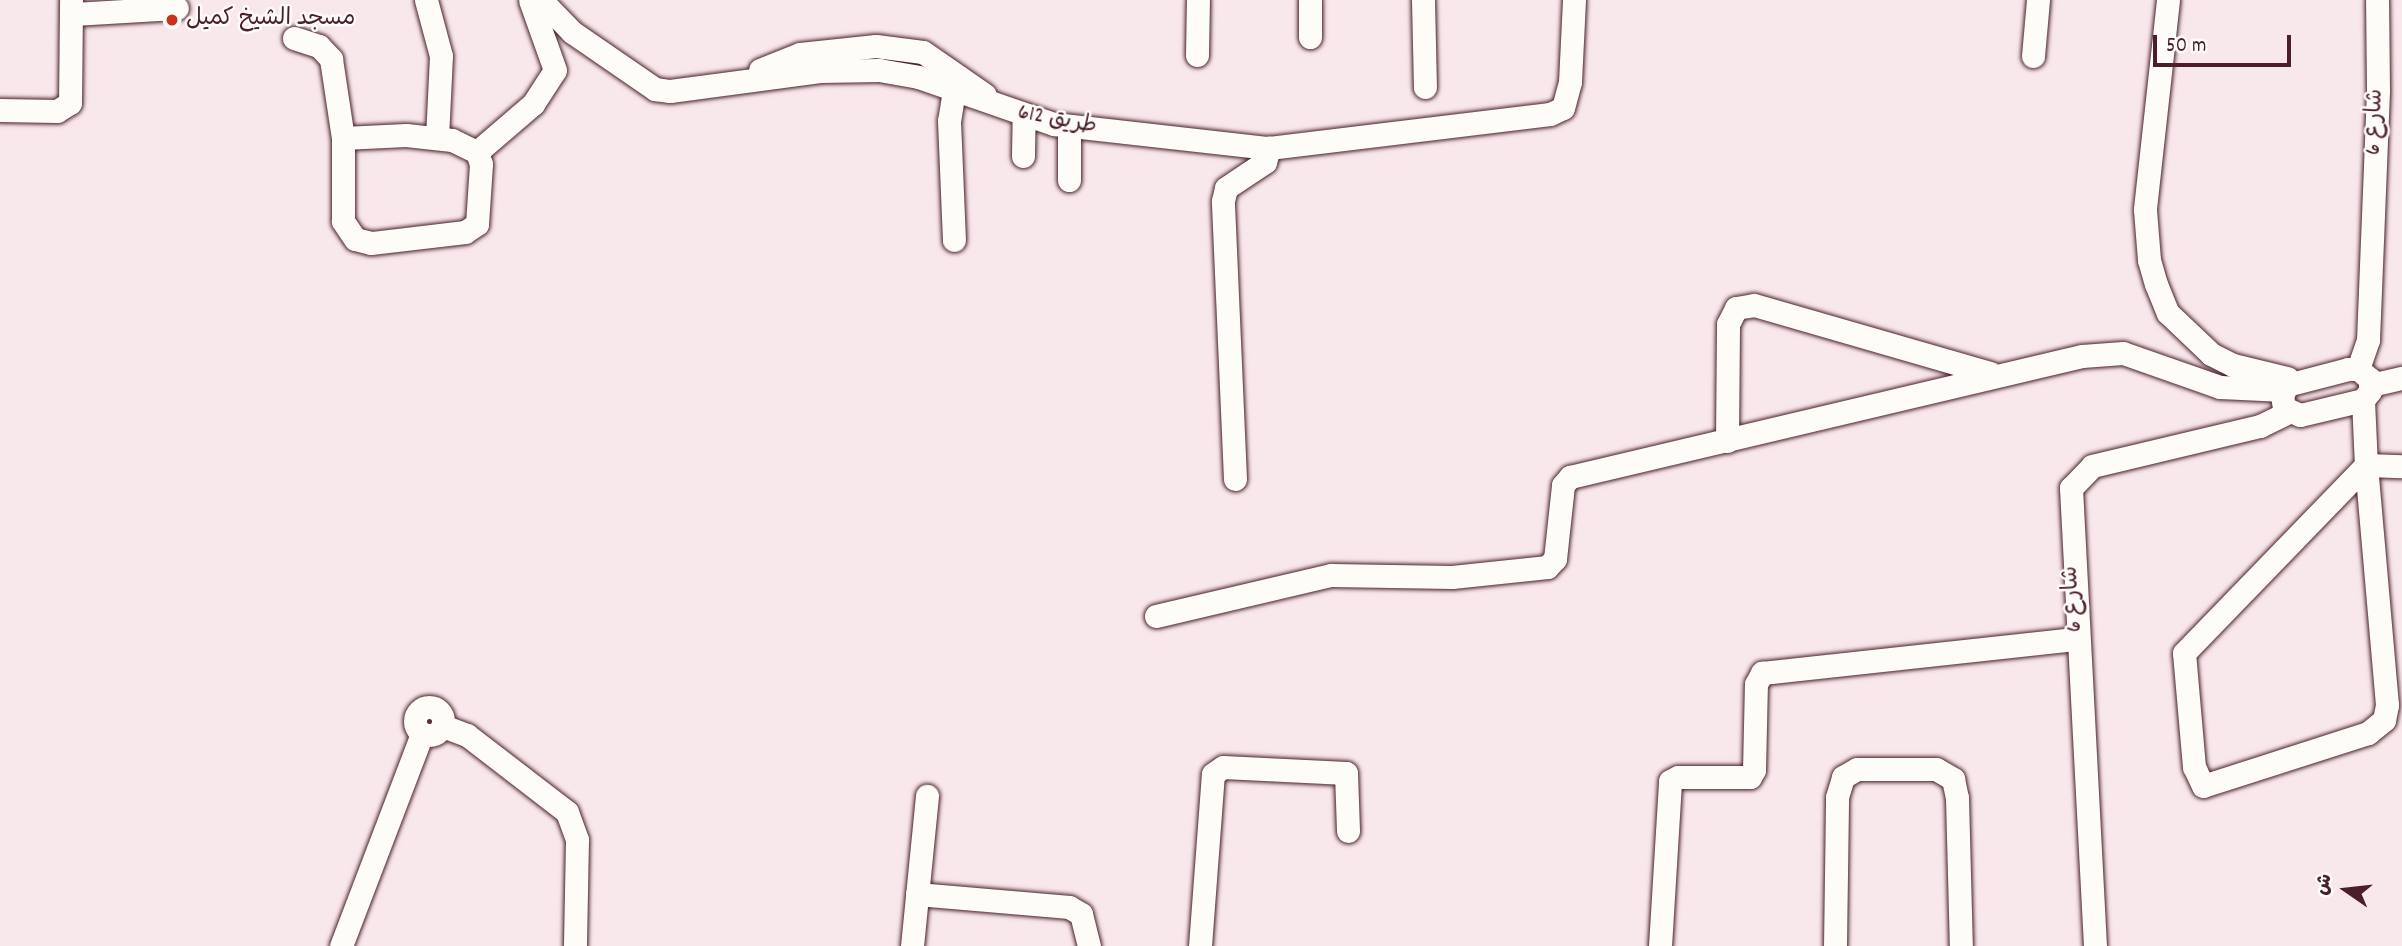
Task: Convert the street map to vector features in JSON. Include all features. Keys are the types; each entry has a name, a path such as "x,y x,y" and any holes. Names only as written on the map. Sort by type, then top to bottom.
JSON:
{"street":[{"path":"426,0 438,42 441,83 437,137"},
{"path":"477,152 533,104 555,70 530,0"},
{"name":"طريق 612","path":"541,0 572,32 655,89 722,85 859,69 918,77 1024,117 1069,126 1269,148 1550,114 1563,108 1570,82 1574,0"},
{"path":"1197,55 1198,0"},
{"path":"1310,0 1310,37"},
{"path":"1423,0 1424,87"},
{"path":"2033,56 2038,0"},
{"path":"2168,0 2145,210 2156,284 2168,313 2211,354 2288,395 2300,415 2333,408 2364,385"},
{"name":"شارع 6","path":"2366,465 2184,653 2194,767 2203,786 2368,733 2384,720 2388,705 2366,465 2364,385 2378,90 2377,0"},
{"path":"0,110 57,111 70,103 72,7 177,8"},
{"path":"294,38 319,46 331,59 343,138 342,221 351,236 366,243 474,228 480,202 477,152"},
{"path":"722,85 800,54 876,46 923,52 953,69 1002,109"},
{"path":"954,90 949,121 954,240"},
{"path":"1023,156 1024,117"},
{"path":"1069,126 1069,180"},
{"path":"343,138 437,137 477,152"},
{"path":"1235,479 1223,201 1226,188 1265,162 1269,148"},
{"path":"1727,441 1728,324 1736,308 1754,305 1994,373"},
{"path":"1156,616 1331,575 1452,577 1547,568 1555,559 1563,485 1570,477 1727,441 1994,373 2109,352 2137,356 2220,387 2288,395 2325,374 2364,385 2402,379"},
{"path":"2325,374 2333,408"},
{"name":"شارع 6","path":"2095,946 2068,499 2083,471 2102,463 2268,424 2288,395"},
{"path":"2366,465 2402,466"},
{"path":"1660,946 1670,781 1678,777 1750,776 1754,770 1756,684 1762,673 2077,639"},
{"path":"341,946 432,730 467,735 567,812 577,840 575,946"},
{"path":"1200,946 1213,774 1223,767 1346,774 1348,831"},
{"path":"1835,946 1837,797 1843,777 1857,769 1936,769 1953,779 1957,798 1961,946"},
{"path":"912,946 927,796"},
{"path":"917,894 1069,907 1081,914 1089,946"}],"place":[{"name":"مسجد الشيخ كميل","path":"172,20"}]}
